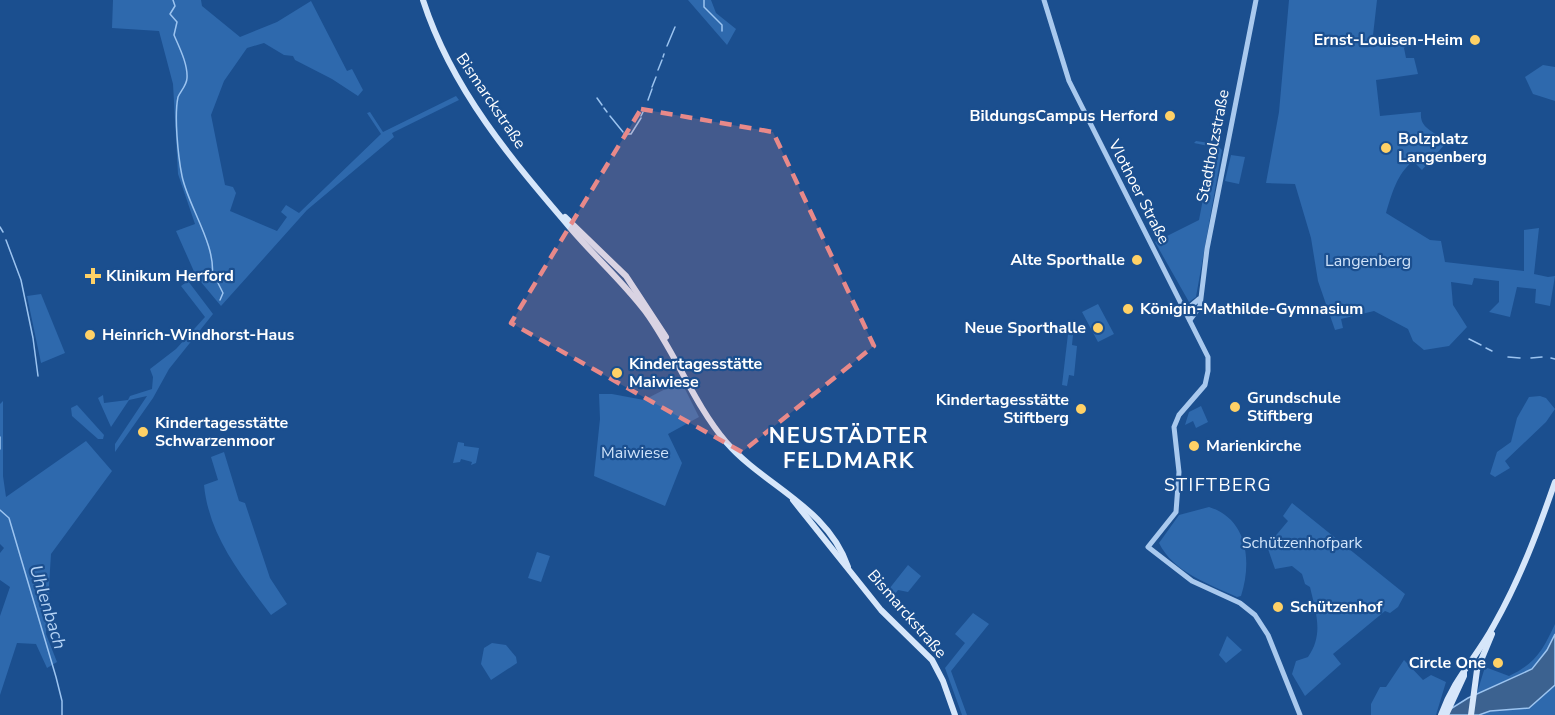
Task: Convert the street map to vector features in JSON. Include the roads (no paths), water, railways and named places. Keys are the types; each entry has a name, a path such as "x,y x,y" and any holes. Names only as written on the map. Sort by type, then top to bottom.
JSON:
{"main road":[{"name":"Bismarckstraße","path":"423,0 441,49 460,86 510,155 553,207 626,276 658,322 719,434 736,453 776,485 806,514 880,610 932,660 943,681 955,715"},
{"path":"1471,715 1472,693 1477,670 1493,627 1531,551 1555,482"},
{"path":"1441,715 1464,667 1493,627"},
{"path":"1446,715 1464,676 1464,667"}],"street":[{"name":"Vlothoer Straße","path":"1044,0 1069,81 1202,342 1209,364 1207,378 1200,392 1182,410 1174,427 1179,472 1176,513 1148,548 1182,575 1240,603 1255,615 1268,635 1299,714"},
{"name":"Stadtholzstraße","path":"1190,320 1196,313 1200,298 1207,249 1256,0"},
{"path":"1185,311 1200,298"}],"waterway":[{"path":"173,0 175,6 170,14 177,22 174,35 187,73 187,81 178,97 176,115 182,176 210,252 212,277 217,281 223,293 220,300"},
{"path":"704,0 704,7 722,25 722,31"},
{"path":"667,46 675,27"},
{"path":"658,70 662,60"},
{"path":"652,87 656,77"},
{"path":"648,100 652,89"},
{"path":"597,98 602,105"},
{"path":"604,108 607,112"},
{"path":"641,116 643,112"},
{"path":"610,116 623,132"},
{"path":"624,134 631,134 641,118"},
{"path":"0,227 3,232"},
{"path":"6,240 21,280 38,376"},
{"path":"1469,339 1481,345"},
{"path":"1486,348 1492,351"},
{"path":"1508,357 1520,358"},
{"path":"1531,358 1542,357"},
{"path":"1551,358 1555,359"},
{"name":"Uhlenbach","path":"0,437 0,449"},
{"name":"Uhlenbach","path":"0,510 9,518 56,677 62,701 62,715"}],"place":[{"name":"Ernst-Louisen-Heim","path":"1475,40"},
{"name":"BildungsCampus Herford","path":"1170,116"},
{"name":"Bolzplatz Langenberg","path":"1386,148"},
{"name":"Alte Sporthalle","path":"1137,260"},
{"name":"Klinikum Herford","path":"93,276"},
{"name":"Königin-Mathilde-Gymnasium","path":"1128,309"},
{"name":"Neue Sporthalle","path":"1098,328"},
{"name":"Heinrich-Windhorst-Haus","path":"90,335"},
{"name":"Kindertagesstätte Maiwiese","path":"617,373"},
{"name":"Grundschule Stiftberg","path":"1235,407"},
{"name":"Kindertagesstätte Stiftberg","path":"1081,409"},
{"name":"Kindertagesstätte Schwarzenmoor","path":"143,432"},
{"name":"Marienkirche","path":"1194,446"},
{"name":"Schützenhof","path":"1278,607"},
{"name":"Circle One","path":"1498,663"}],"district":[{"name":"NEUSTÄDTER FELDMARK","path":"849,449"},
{"name":"STIFTBERG","path":"1218,485"}],"park label":[{"name":"Langenberg","path":"1368,261"},
{"name":"Maiwiese","path":"635,453"},
{"name":"Schützenhofpark","path":"1302,543"}]}
